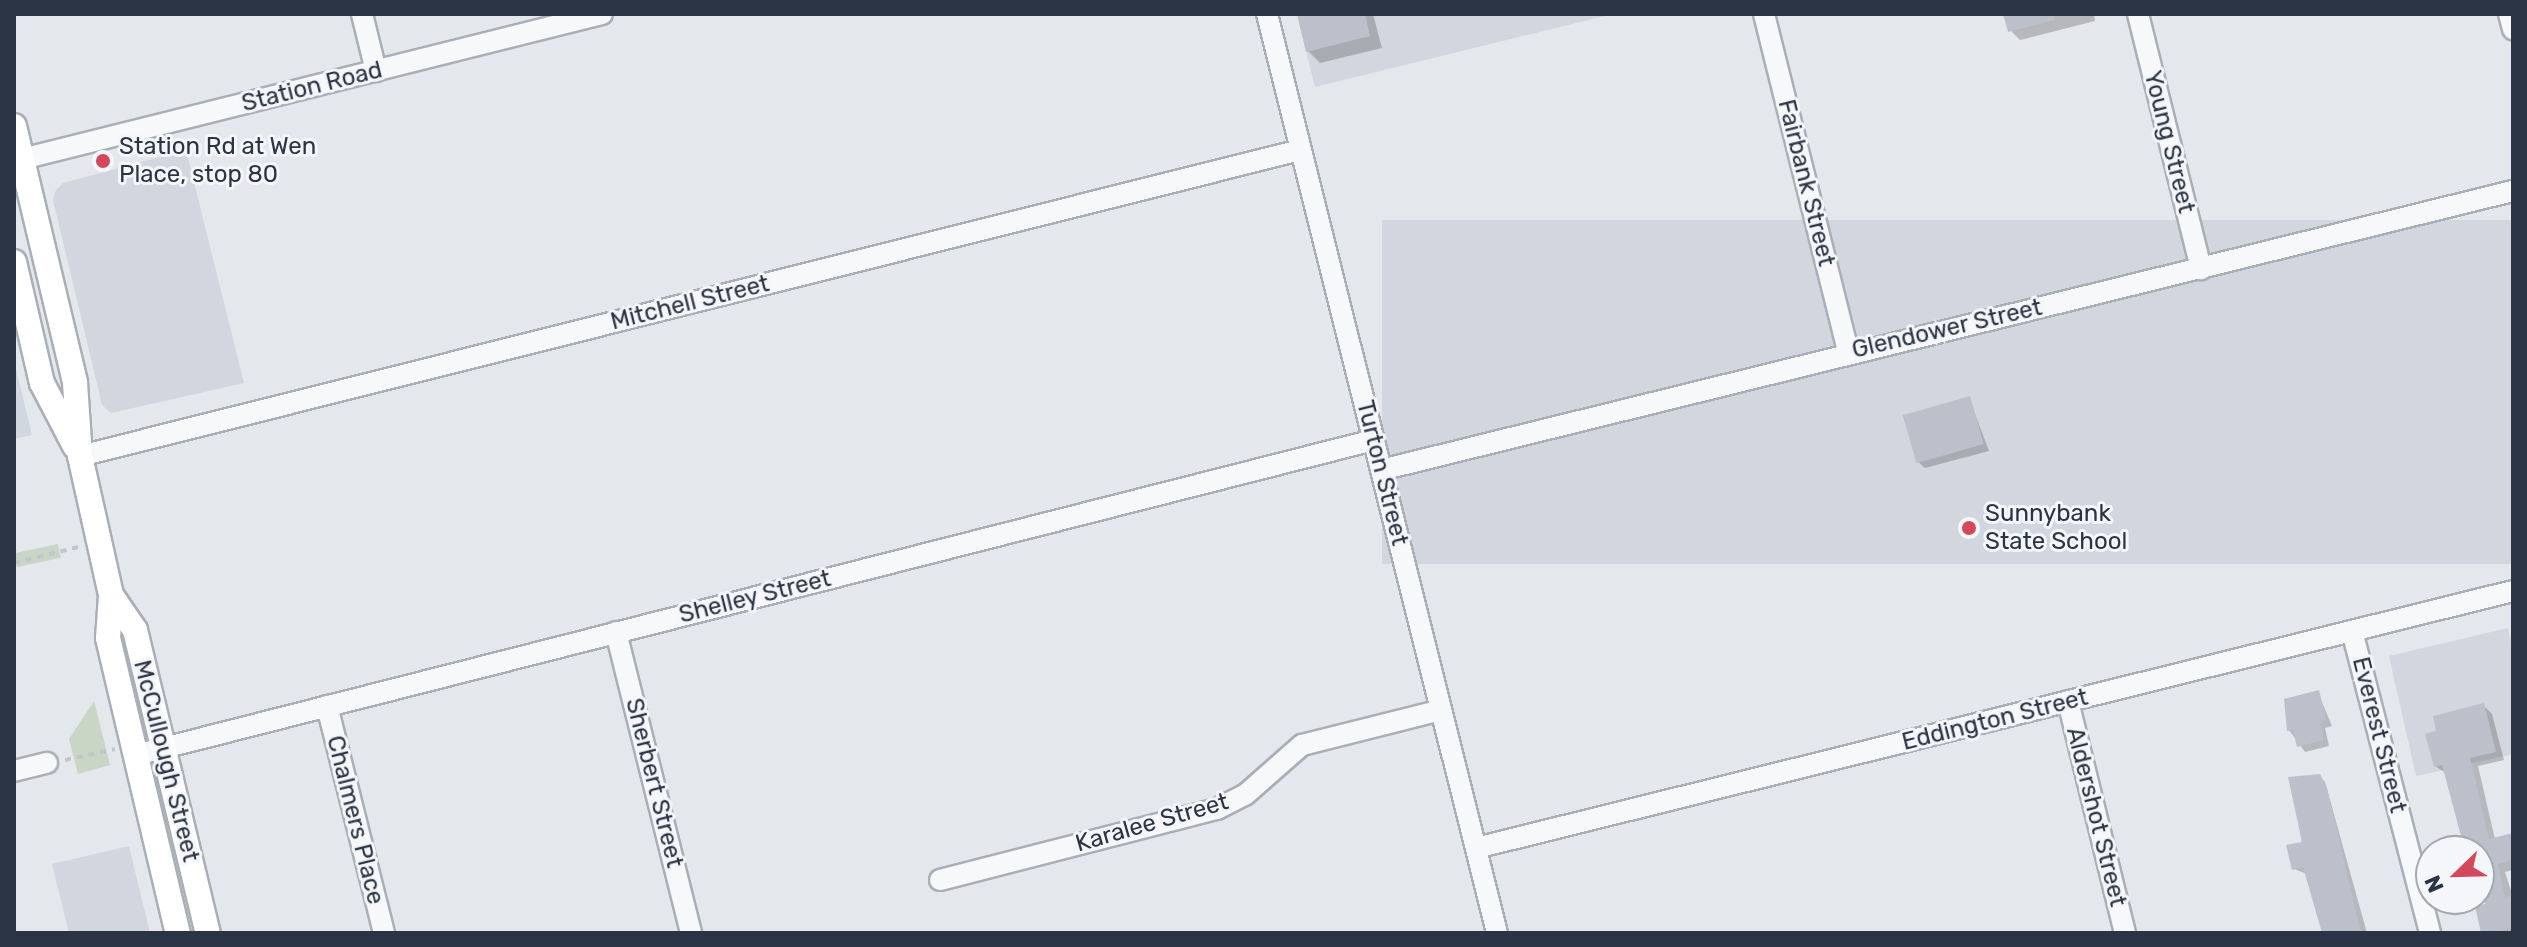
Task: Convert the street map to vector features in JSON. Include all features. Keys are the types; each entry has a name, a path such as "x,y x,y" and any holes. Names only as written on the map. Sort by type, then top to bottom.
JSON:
{"main road":[{"name":"McCullough Street","path":"14,126 18,160 75,383 80,456 111,595 108,638 126,752 178,933"},
{"name":"McCullough Street","path":"14,262 42,383 80,456"},
{"name":"McCullough Street","path":"111,595 135,630 208,933"}],"street":[{"path":"362,14 376,71"},
{"name":"Station Road","path":"18,160 602,14"},
{"name":"Turton Street","path":"1267,14 1497,933"},
{"name":"Fairbank Street","path":"1764,14 1848,352"},
{"name":"Young Street","path":"2138,14 2201,269"},
{"path":"2509,14 2513,29"},
{"name":"Mitchell Street","path":"80,456 1300,150"},
{"name":"Glendower Street","path":"1381,470 1848,352 2513,191"},
{"name":"Shelley Street","path":"126,752 163,748 1374,440"},
{"name":"Eddington Street","path":"1476,848 2513,591"},
{"name":"Everest Street","path":"2352,631 2430,933"},
{"name":"Sherbert Street","path":"616,632 691,933"},
{"name":"Aldershot Street","path":"2068,701 2125,933"},
{"name":"Chalmers Place","path":"327,706 384,933"},
{"name":"Karalee Street","path":"940,880 1217,809 1245,795 1302,745 1441,710"},
{"path":"14,771 47,763"}],"path":[{"path":"14,563 99,542"},
{"path":"47,763 126,752"}],"shaded area":[{"path":"1297,14 1613,14 1315,87"},
{"path":"186,150 244,383 111,413 102,405 53,200 56,190 63,183"},
{"path":"1382,220 2513,220 2513,564 1382,564"},
{"path":"14,361 32,435 14,439"},
{"path":"2508,628 2513,649 2513,754 2416,776 2389,656"},
{"path":"129,846 150,933 69,933 52,864"}],"green space":[{"path":"58,544 61,558 17,567 14,553"},
{"path":"94,701 110,765 78,774 69,739"}],"building":[{"path":"1297,14 1365,14 1370,36 1306,52"},
{"path":"2003,14 2054,14 2054,20 2008,32"},
{"path":"1970,396 1984,444 1916,463 1903,415"},
{"path":"2319,690 2326,720 2320,722 2324,740 2297,747 2293,730 2287,731 2284,699"},
{"path":"2484,703 2496,752 2470,758 2488,835 2461,835 2442,765 2434,767 2425,734 2436,731 2433,716"},
{"path":"2320,774 2327,788 2361,933 2322,933 2303,867 2292,870 2286,845 2302,842 2288,777"},
{"path":"2513,833 2513,860 2498,864 2505,897 2513,895 2513,928 2481,933 2477,915 2495,915 2495,838"}],"place":[{"name":"Station Rd at Wen Place, stop 80","path":"103,161"},
{"name":"Sunnybank State School","path":"1969,528"}]}
